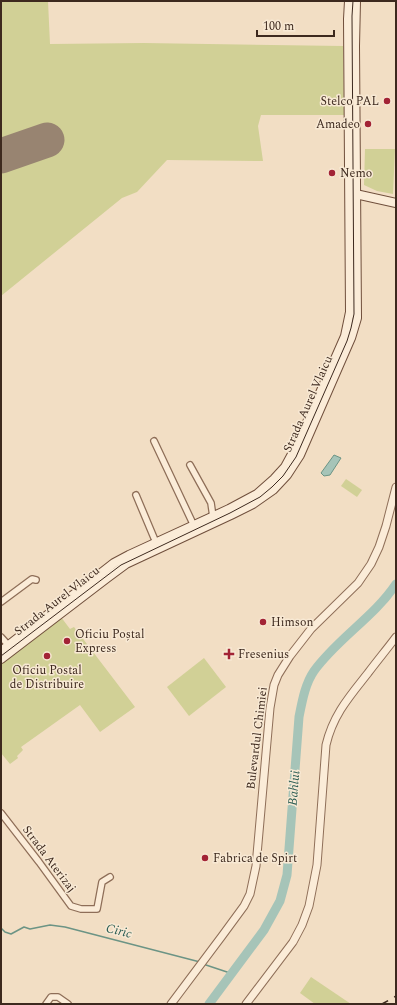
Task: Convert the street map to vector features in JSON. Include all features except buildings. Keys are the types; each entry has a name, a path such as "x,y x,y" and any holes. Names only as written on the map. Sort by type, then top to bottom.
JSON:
{"main road":[{"name":"Strada Aurel Vlaicu","path":"195,529 231,515 263,497 273,490 285,478 300,455 355,329 358,308 352,195 348,19 349,1"},
{"name":"Strada Aurel Vlaicu","path":"1,659 10,648 114,564 129,555 172,542 213,517 257,494 285,467 297,446 345,336 350,312 356,1"},
{"path":"352,195 396,203"},
{"name":"Strada Aurel Vlaicu","path":"1,651 10,648"}],"street":[{"path":"154,441 195,529"},
{"path":"190,465 211,503 213,517"},
{"name":"Bulevardul Chimiei","path":"171,1004 244,906 250,894 256,866 270,708 274,685 278,675 303,639 365,575 379,547 396,487"},
{"path":"136,496 157,546"},
{"path":"1,602 32,579 36,580"},
{"path":"1,637 10,648"},
{"path":"246,1004 293,942 302,926 309,906 317,865 326,745 335,718 344,703 396,637"},
{"name":"Strada Aterizaj","path":"1,813 71,906 81,909 97,909 102,882 110,877"},
{"path":"46,1004 51,997 58,997 68,1004"}],"shaded area":[{"path":"1,1 48,1 50,44 144,43 343,46 344,115 261,115 258,126 263,161 167,160 137,192 122,198 1,296"},
{"path":"365,149 395,149 393,194 377,191 364,185"},
{"path":"334,455 341,458 330,475 324,476 321,473"},
{"path":"346,479 362,490 357,497 341,486"},
{"path":"61,617 70,629 74,627 135,707 100,732 80,705 21,747 23,750 17,756 18,758 10,764 1,753 1,663"},
{"path":"204,658 226,687 189,716 167,687"},
{"path":"311,977 351,1004 315,1004 300,993"}],"waterway":[{"name":"Bahlui","path":"209,1004 264,930 280,901 287,875 299,717 308,682 323,659 377,607 396,584"},
{"name":"Ciric","path":"1,928 5,932 11,934 24,927 30,929 50,925 65,927 200,962"},
{"name":"Ciric","path":"203,964 233,974"}],"runway":[{"path":"1,156 47,140"}],"tram line":[{"path":"1,656 121,565 260,497 283,476 296,457 347,341 354,314 353,1"}],"railway":[{"path":"382,1004 396,996"}],"place":[{"name":"Stelco PAL","path":"387,101"},
{"name":"Amadeo","path":"368,124"},
{"name":"Nemo","path":"332,173"},
{"name":"Himson","path":"263,622"},
{"name":"Oficiu Poștal Express","path":"67,641"},
{"name":"Fresenius","path":"229,654"},
{"name":"Oficiu Postal de Distribuire","path":"47,656"},
{"name":"Fabrica de Spirt","path":"205,858"}]}
